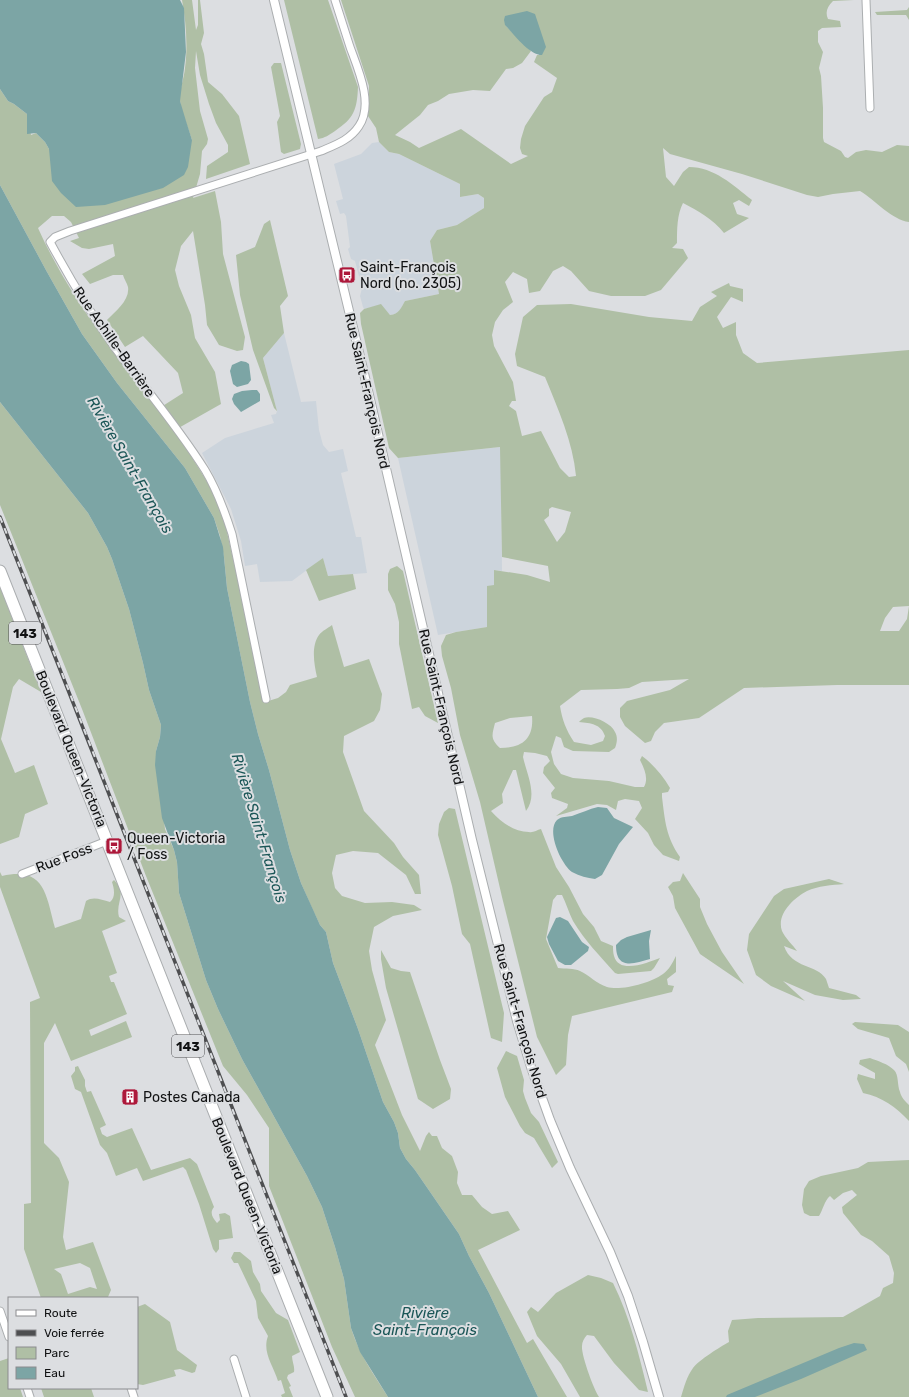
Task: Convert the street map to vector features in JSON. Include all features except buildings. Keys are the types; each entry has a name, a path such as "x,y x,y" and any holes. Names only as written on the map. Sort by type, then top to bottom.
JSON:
{"main road":[{"name":"Boulevard Queen-Victoria","path":"0,571 327,1397"}],"street":[{"name":"Rue Saint-François Nord","path":"274,0 366,384 472,840 517,1021 531,1068 552,1126 628,1296 645,1347 659,1397"},
{"path":"311,155 340,143 349,137 359,126 364,112 365,102 363,86 334,0"},
{"path":"866,0 870,108"},
{"name":"Rue Achille-Barrière","path":"266,699 232,534 215,491 205,471 184,439 91,314 50,242 55,237 70,231 311,155"},
{"name":"Rue Foss","path":"22,874 107,841"},
{"path":"0,1311 8,1334"},
{"path":"234,1359 246,1397"}],"shaded area":[{"path":"379,142 389,152 399,154 460,184 460,197 478,194 484,198 484,208 457,225 437,230 430,241 439,294 405,301 400,310 395,314 390,315 381,305 364,309 363,307 360,296 362,288 355,261 351,259 348,249 350,247 346,216 344,213 340,214 336,201 343,199 334,164 361,154 372,143"},
{"path":"284,333 301,402 316,401 319,430 323,445 329,452 343,449 348,471 341,473 356,537 361,537 367,573 328,576 323,558 292,581 260,582 257,564 245,566 241,541 231,509 202,453 225,438 274,423 271,415 276,414 277,411 263,358"},
{"path":"501,447 502,571 494,570 494,586 487,586 487,627 438,635 398,458"}],"green space":[{"path":"182,0 192,0 196,30 198,25 198,0 200,0 204,33 201,44 208,82 222,94 239,116 250,164 206,179 207,166 228,152 228,145 216,123 209,104 200,75 196,51 195,68 200,111 208,139 207,144 202,151 200,174 193,198 215,191 221,222 223,254 245,337 243,350 237,351 219,345 207,325 193,231 181,246 175,270 179,286 191,315 195,338 215,372 221,404 175,430 211,488 225,523 265,702 278,698 286,692 290,685 317,677 314,661 316,639 323,631 332,625 344,667 369,659 382,694 380,710 374,721 344,736 343,752 364,811 394,843 403,857 419,875 421,894 415,894 406,875 378,853 353,851 336,855 332,873 335,888 342,896 365,903 392,902 414,905 422,910 393,916 374,927 369,951 372,970 386,1020 375,1045 402,1115 420,1151 429,1132 432,1136 437,1136 442,1148 452,1156 458,1172 457,1183 462,1195 472,1195 482,1207 492,1214 508,1211 520,1230 478,1250 527,1343 533,1339 567,1397 538,1397 489,1293 459,1234 406,1159 400,1148 398,1133 383,1102 333,963 326,932 320,925 301,883 290,850 250,702 227,588 220,536 214,518 185,468 117,383 82,334 0,185 0,89 8,101 27,114 31,135 36,133 45,142 49,149 192,140 180,101 186,60 186,34","holes":["52,216 64,216 71,222 79,238 70,241 82,248 89,249 113,244 115,256 82,274 90,284 113,275 123,275 128,287 127,296 122,305 107,320 125,347 143,336 178,373 183,393 158,409 92,322 77,300 50,253 38,228"]},
{"path":"284,0 328,0 358,87 357,102 353,113 346,122 335,131 320,139 318,139"},
{"path":"341,0 854,0 833,1 827,10 827,16 828,19 840,21 841,27 822,28 818,31 818,42 823,52 819,68 821,76 824,142 841,151 845,157 848,158 856,152 866,150 882,152 897,145 909,146 909,222 896,218 860,191 818,197 807,195 742,174 670,154 663,148 666,177 674,186 683,172 689,167 715,173 752,200 749,206 739,200 733,203 737,214 749,218 724,233 710,219 683,203 678,217 677,243 672,248 683,249 688,258 661,290 645,296 611,296 589,291 571,271 563,266 553,271 540,291 529,293 527,279 513,272 505,282 513,302 503,310 495,322 492,335 494,346 513,382 516,401 512,401 509,406 516,411 522,436 541,431 560,468 569,477 576,476 572,451 545,377 517,366 515,354 523,317 537,305 571,304 649,317 692,321 700,307 717,296 711,292 729,283 730,286 743,289 743,302 731,297 717,317 723,328 736,322 736,335 743,353 757,363 909,350 909,606 909,685 837,685 744,688 699,718 664,723 655,732 651,741 645,743 625,726 620,717 620,708 627,701 670,690 689,679 642,682 629,688 581,690 560,706 565,724 574,742 591,745 603,741 605,736 601,729 595,725 579,722 588,717 601,720 606,723 613,729 617,738 615,748 609,752 573,751 564,747 561,738 556,736 551,752 554,764 561,774 573,778 609,781 635,787 644,787 646,777 640,760 642,756 658,770 670,788 668,792 662,793 663,806 669,836 680,857 679,861 663,855 654,845 648,833 635,819 642,808 639,801 625,799 618,801 616,810 607,805 597,804 556,816 567,808 568,804 552,798 551,793 555,788 543,773 544,767 550,761 547,756 524,752 523,757 531,792 531,798 526,811 516,770 513,770 502,794 503,803 491,811 503,822 523,832 534,832 541,829 556,867 569,887 583,914 594,927 601,941 613,946 614,955 617,962 622,965 635,966 660,958 651,971 615,973 593,948 573,921 562,895 557,895 553,900 546,939 558,968 578,970 603,986 620,988 644,983 658,977 671,966 676,956 676,972 667,979 668,985 674,986 672,992 572,1016 568,1035 566,1065 556,1075 537,1037 480,802 460,735 441,646 446,635 487,627 487,586 494,585 494,570 527,575 550,582 548,566 502,557 500,447 398,458 389,448 361,324 360,313 364,309 381,304 390,315 396,313 405,301 439,294 430,241 437,230 457,225 484,208 484,198 478,194 460,197 460,184 399,154 389,152 379,142 376,128 368,116 369,86","holes":["505,25 542,55 537,55 534,62 557,78 552,92 544,97 525,126 520,148 522,154 528,156 511,164 461,129 419,148 395,135 420,115 428,105 449,94 473,90 490,91 506,69 513,68 522,63 531,51","552,507 571,512 565,532 557,542 544,520 549,516 549,509","909,606 907,619 899,631 880,631 885,618 893,607","532,716 531,731 525,741 520,744 508,748 500,748 493,739 495,723 510,718"]},
{"path":"909,7 909,20 906,15 877,15 875,12 907,10"},
{"path":"274,63 281,63 301,144 300,149 284,154 281,152 277,122 280,116 271,67"},
{"path":"270,220 288,296 280,306 284,333 263,358 277,411 274,408 253,350 240,295 236,255 255,247 264,224"},
{"path":"0,402 88,513 112,559 129,609 149,690 161,725 160,737 156,751 165,829 174,850 177,862 179,893 206,980 242,1059 307,1176 322,1207 344,1279 351,1328 354,1338 372,1372 388,1397 355,1397 332,1347 269,1186 269,1128 247,1095 223,1066 146,876 82,709 0,505"},
{"path":"323,558 328,576 353,574 356,589 319,601 306,570"},
{"path":"397,566 403,571 438,723 425,716 419,707 412,709 399,644 399,622 395,604 388,590 388,574 390,569"},
{"path":"0,587 41,692 19,679 13,687 1,739 15,773 34,765 48,804 25,814 19,837 0,844"},
{"path":"449,808 455,809 504,1013 502,1042 491,1038 470,944 462,934 452,886 438,835 439,824 444,812"},
{"path":"0,872 2,876 16,874 27,875 35,879 46,894 55,928 81,919 86,901 98,899 110,902 114,895 112,882 114,880 118,885 121,894 118,907 119,917 126,921 102,931 117,973 109,976 111,982 114,982 127,1014 89,1030 91,1036 126,1021 132,1037 71,1061 55,1023 44,1043 44,1143 59,1158 69,1182 63,1237 66,1250 93,1242 111,1290 108,1297 41,1297 24,1249 24,1204 31,1203 30,1002 40,998 0,887","holes":["80,1263 90,1268 97,1289 90,1287 68,1294 61,1274 54,1269"]},
{"path":"683,873 700,899 700,907 707,924 722,952 744,984 700,954 675,908 673,896 668,887 673,882 680,881"},
{"path":"829,879 844,884 811,889 787,907 782,919 782,931 797,951 784,946 788,953 798,963 822,974 826,979 829,988 856,995 861,999 843,1000 815,995 783,981 805,1001 771,986 756,975 747,950 749,934 774,896 784,889"},
{"path":"381,950 391,968 410,972 451,1089 450,1099 433,1109 418,1099 386,988"},
{"path":"855,1022 898,1025 909,1032 909,1072 906,1064 896,1056 889,1038 858,1029 852,1024"},
{"path":"506,1051 517,1056 524,1080 523,1091 525,1098 531,1113 539,1122 558,1162 552,1168 534,1138 525,1133 520,1126 505,1097 497,1068"},
{"path":"870,1058 886,1064 896,1072 901,1094 903,1099 909,1105 909,1121 888,1103 863,1093 857,1079 858,1074 875,1079 875,1073 859,1064 860,1060"},
{"path":"78,1066 85,1080 87,1092 91,1091 106,1125 100,1128 102,1134 107,1137 132,1128 151,1170 190,1158 197,1164 214,1207 212,1215 214,1219 217,1223 220,1220 219,1214 225,1213 230,1216 233,1238 219,1240 219,1249 216,1253 213,1249 199,1204 186,1170 183,1167 143,1181 137,1168 116,1176 107,1153 100,1145 81,1092 75,1089 71,1076 75,1071 75,1067"},
{"path":"909,1160 909,1397 681,1397 687,1378 693,1368 715,1350 729,1342 728,1331 732,1320 758,1318 843,1317 880,1296 883,1288 893,1283 894,1273 889,1256 872,1241 861,1235 843,1213 842,1207 857,1195 852,1190 843,1193 834,1200 830,1196 826,1200 819,1216 810,1216 804,1213 802,1205 804,1189 809,1181 821,1176 858,1168 868,1162"},
{"path":"234,1252 240,1252 251,1261 253,1272 260,1284 261,1291 276,1313 288,1320 300,1352 292,1356 294,1372 288,1375 287,1378 291,1386 289,1387 293,1397 282,1397 281,1395 285,1393 281,1380 278,1381 267,1353 266,1348 268,1336 258,1318 256,1301 238,1263 234,1263 231,1258"},
{"path":"588,1275 613,1283 629,1323 648,1392 639,1390 614,1363 594,1336 587,1335 582,1345 582,1350 588,1372 599,1397 580,1397 561,1364 537,1336 527,1312 531,1307 538,1312 556,1293"},
{"path":"145,1304 170,1322 177,1350 197,1365 195,1372 192,1373 180,1369 174,1370 176,1376 143,1385 138,1384 138,1307"},
{"path":"8,1358 8,1389 20,1389 23,1397 0,1397 0,1361"},
{"path":"41,1389 91,1389 94,1397 44,1397"}],"water":[{"path":"0,0 180,0 184,8 186,52 180,101 192,140 188,167 184,175 163,188 105,205 76,207 61,193 52,181 49,149 45,142 36,133 27,134 27,114 8,101 0,89"},
{"path":"527,11 535,14 546,47 542,55 532,52 527,48 505,25 505,16"},
{"name":"Rivière Saint-François","path":"0,185 82,334 117,383 185,468 214,518 223,547 227,588 250,702 290,850 301,883 320,925 326,932 333,963 383,1102 398,1133 400,1148 406,1159 459,1234 489,1293 538,1397 388,1397 360,1352 351,1328 344,1279 322,1207 307,1176 242,1059 206,980 179,893 177,862 162,818 155,765 161,725 149,690 129,609 112,559 88,513 0,402"},
{"path":"241,361 249,364 251,380 248,384 237,387 233,384 230,371 232,365"},
{"path":"257,390 260,394 260,401 241,412 234,404 232,399 234,394"},
{"path":"598,807 607,808 614,818 633,827 619,844 602,875 595,879 578,875 568,868 563,862 556,847 553,832 554,825 557,820"},
{"path":"560,917 568,921 582,942 589,947 588,951 571,965 565,965 558,961 547,937 556,918"},
{"path":"651,930 649,941 650,959 632,963 622,962 617,953 616,945 627,937"},
{"path":"854,1343 864,1344 867,1350 801,1379 755,1397 726,1397 727,1395"}],"railway":[{"path":"0,517 346,1397"}],"place":[{"name":"Saint-François Nord (no. 2305)","path":"347,275"},
{"name":"Queen-Victoria / Foss","path":"114,846"},
{"name":"Postes Canada","path":"130,1097"}]}
